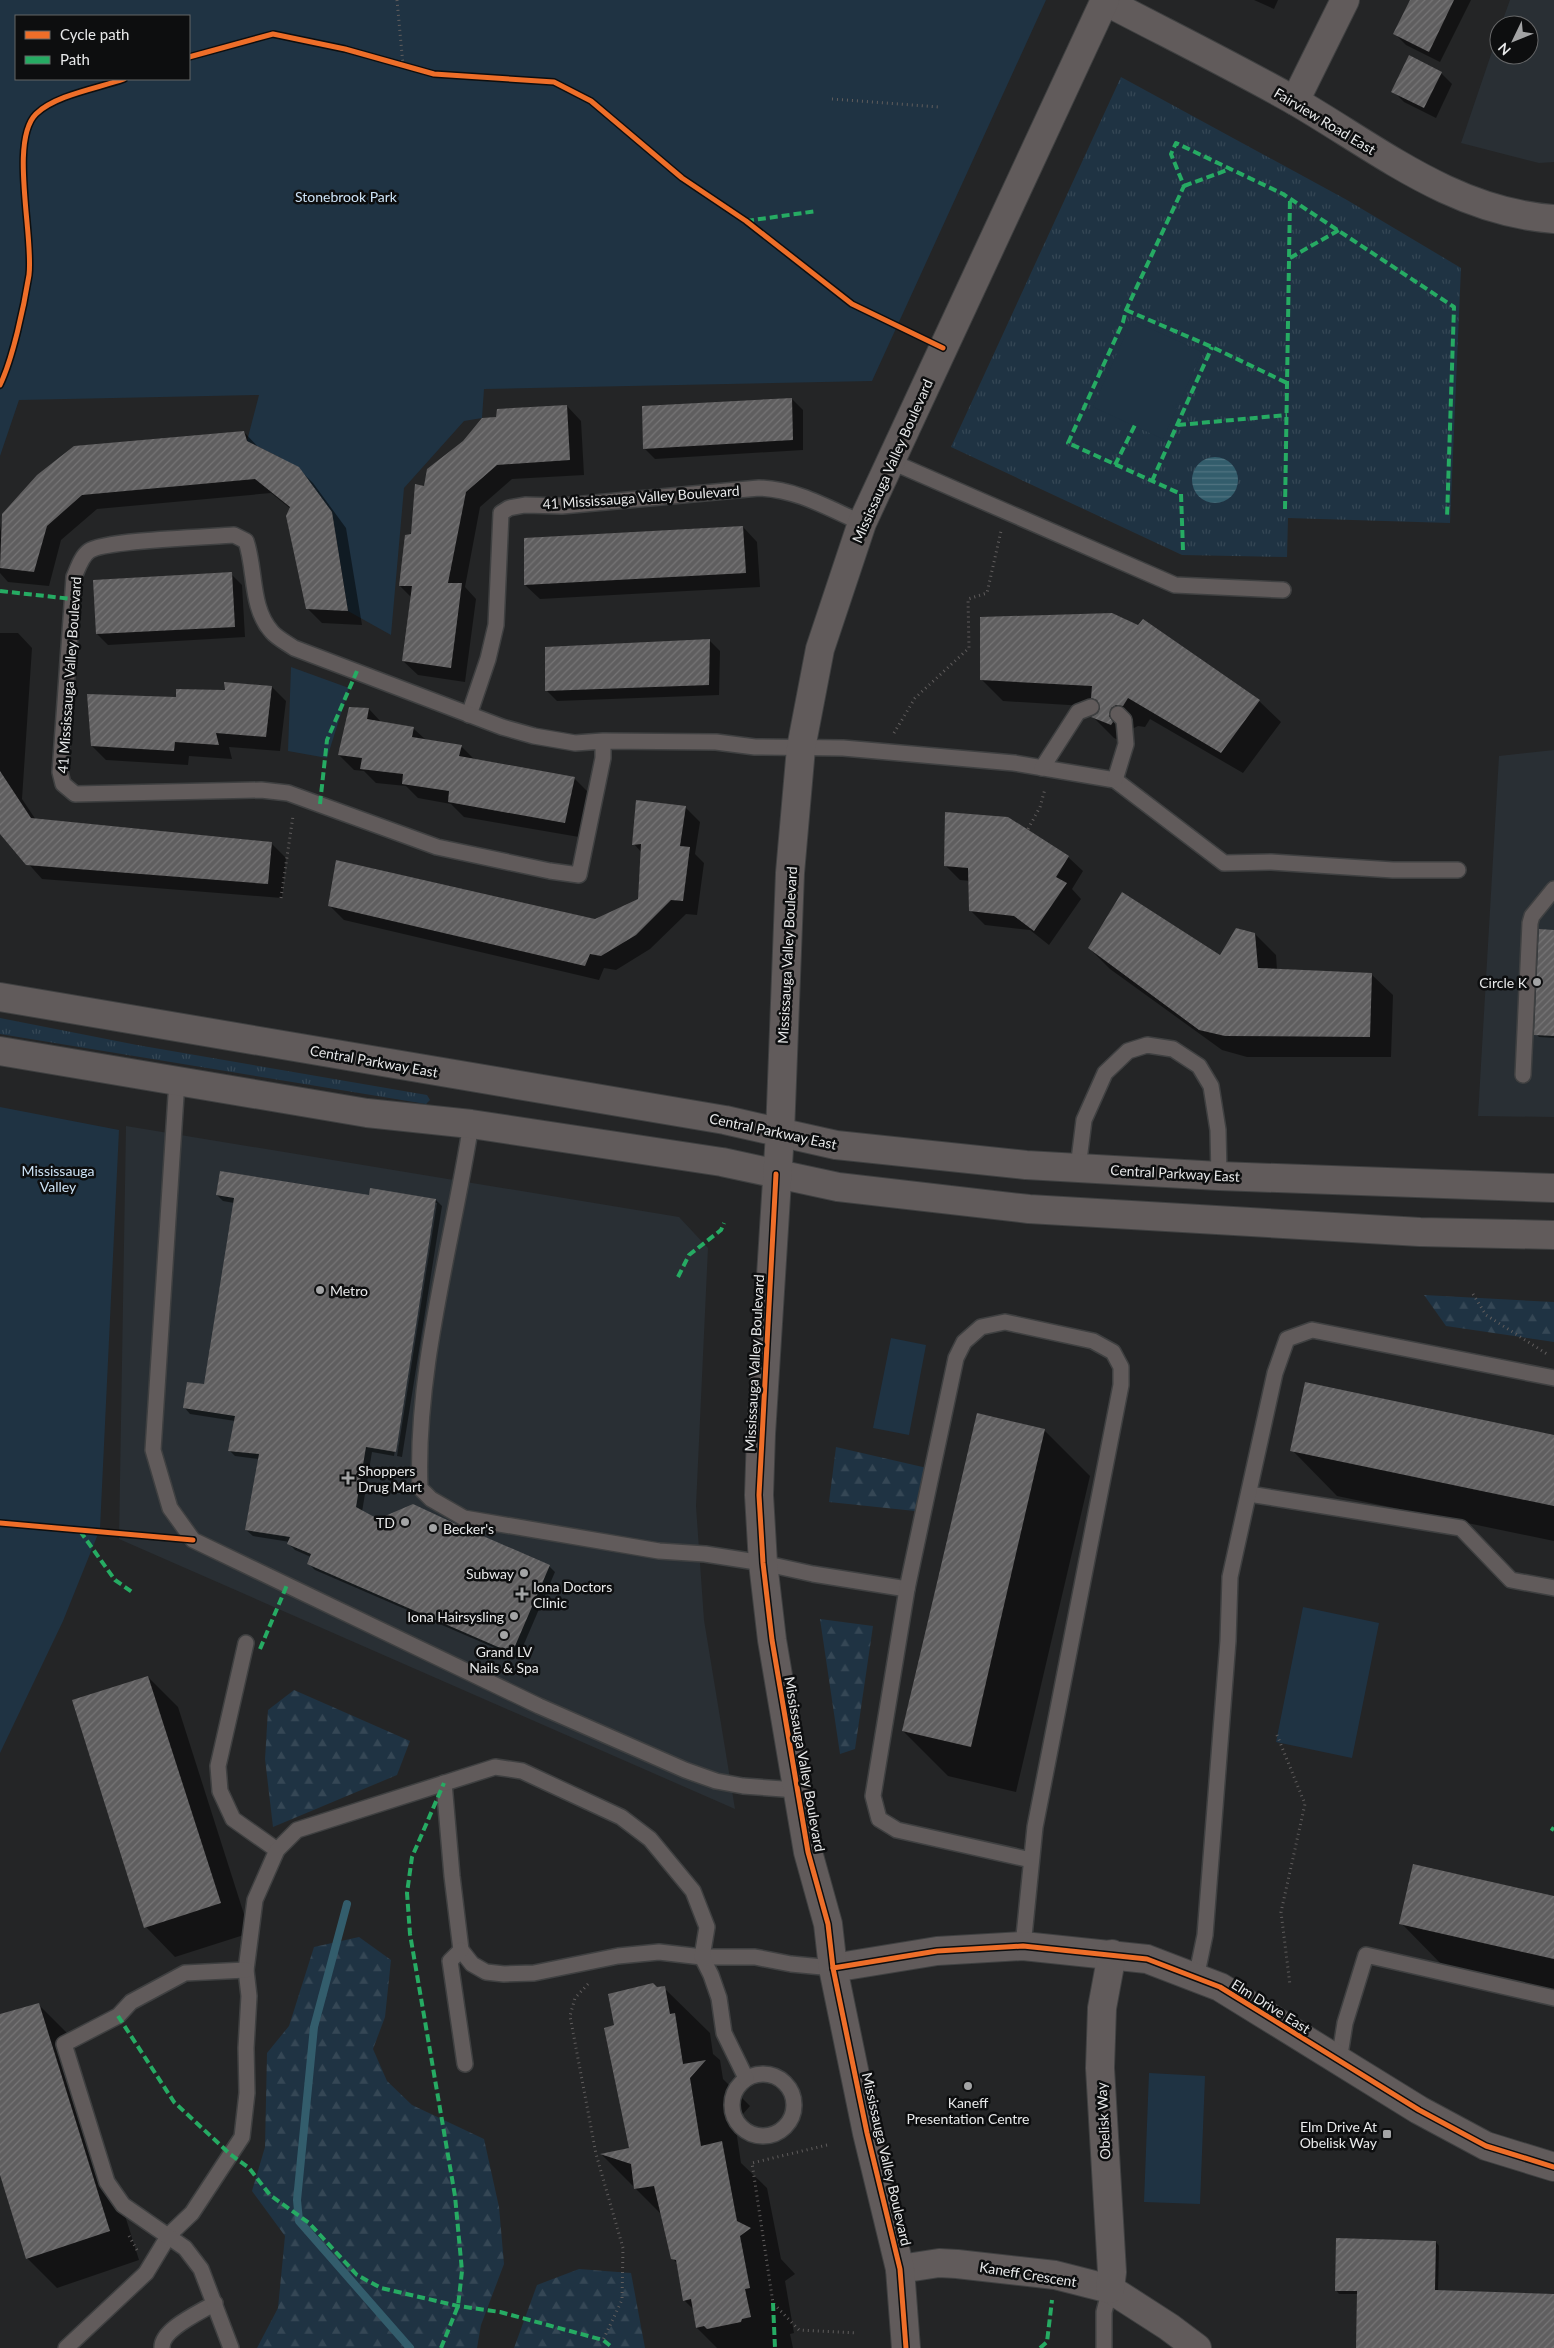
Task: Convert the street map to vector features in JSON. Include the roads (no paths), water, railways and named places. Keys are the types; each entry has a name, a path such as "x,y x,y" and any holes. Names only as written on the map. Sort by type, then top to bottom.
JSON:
{"street":[{"name":"Fairview Road East","path":"1105,0 1295,101 1404,168 1478,204 1537,218 1554,219"},
{"name":"Mississauga Valley Boulevard","path":"906,2348 900,2269 867,2134 833,1968 828,1924 808,1852 772,1640 763,1563 759,1495 776,1174 780,1133 790,873 800,748 820,649 862,523 1105,0"},
{"path":"1295,101 1345,0"},
{"name":"Central Parkway East","path":"0,997 725,1120 836,1145 1026,1165 1219,1176 1554,1188"},
{"path":"0,1051 367,1113 471,1124 722,1162 838,1187 1029,1209 1420,1232 1554,1235"},
{"name":"Elm Drive East","path":"833,1968 937,1951 1023,1946 1147,1959 1220,1987 1420,2110 1486,2146 1554,2167"},
{"name":"Obelisk Way","path":"1110,2289 1112,2272 1100,2068 1102,2008 1112,1954"},
{"name":"Kaneff Crescent","path":"900,2269 939,2263 957,2264 1055,2275 1110,2289 1169,2327 1197,2348"}],"lane":[{"path":"890,461 1175,585 1283,590"},
{"name":"41 Mississauga Valley Boulevard","path":"469,715 488,659 496,625 501,514 509,508 525,505 562,506 758,488 778,488 810,499 862,523"},
{"name":"41 Mississauga Valley Boulevard","path":"603,740 603,758 579,875 550,871 437,847 295,796 261,790 75,794 63,784 60,772 74,577 81,560 90,550 111,544 234,535 246,541 251,555 258,607 265,623 273,634 294,648 469,715 534,736 575,743 603,740 716,742 755,747 852,749 1014,763 1115,780"},
{"path":"1046,769 1078,712 1091,707"},
{"path":"1118,714 1124,720 1126,744 1115,780 1224,863 1271,862 1393,870 1458,870"},
{"path":"1524,1075 1530,923 1532,916 1554,889"},
{"path":"1078,1168 1084,1120 1105,1073 1128,1051 1147,1045 1173,1049 1199,1066 1211,1086 1218,1130 1219,1176"},
{"path":"177,1080 153,1450 170,1508 193,1540 539,1706 685,1770 716,1781 743,1786 797,1790"},
{"path":"471,1124 426,1384 419,1461 420,1488 431,1499 464,1518 659,1551 705,1554 763,1563 813,1574 907,1588"},
{"path":"1023,1946 1035,1827 1121,1385 1121,1367 1113,1352 1093,1341 1005,1322 981,1327 964,1342 956,1358 907,1588 872,1796 879,1819 897,1830 1031,1860"},
{"path":"1196,1978 1205,1935 1228,1641 1230,1577 1274,1372 1287,1340 1312,1330 1554,1378"},
{"path":"1249,1494 1461,1528 1511,1580 1554,1588"},
{"path":"246,1643 218,1766 220,1791 233,1819 277,1850"},
{"path":"66,2348 146,2273 169,2235 192,2213 242,2137 247,2093 246,2048 249,1996 246,1970 254,1900 277,1850 297,1830 495,1767 522,1770 621,1817 650,1839 693,1891 707,1927 702,1957 719,1998 724,2033 746,2078"},
{"path":"444,1783 461,1950 472,1964 486,1972 504,1974 534,1973 618,1956 659,1952 702,1957 755,1957 791,1964 833,1968"},
{"path":"461,1950 450,1961 465,2064"},
{"path":"1340,2061 1345,2023 1366,1955 1554,1998"},
{"path":"231,2348 201,2269 185,2248 123,2204 107,2182 64,2044 118,2016 131,2002 185,1973 246,1970"},
{"path":"759,2073 772,2075 784,2081 792,2092 794,2105 792,2118 785,2128 773,2135 760,2137 748,2133 737,2124 732,2112 732,2099 737,2087 746,2078 759,2073"},
{"path":"1104,2348 1104,2312 1110,2289"},
{"path":"162,2348 162,2344 173,2330 184,2321 215,2303"}],"waterway":[{"path":"347,1904 314,2027 297,2200 299,2221 410,2348"}],"place":[{"name":"Circle K","path":"1537,982"},
{"name":"Metro","path":"320,1290"},
{"name":"Shoppers Drug Mart","path":"348,1478"},
{"name":"TD","path":"405,1522"},
{"name":"Becker's","path":"433,1528"},
{"name":"Subway","path":"524,1573"},
{"name":"Iona Doctors Clinic","path":"522,1594"},
{"name":"Iona Hairsysling","path":"514,1616"},
{"name":"Grand LV Nails & Spa","path":"504,1635"},
{"name":"Kaneff Presentation Centre","path":"968,2086"},
{"name":"Elm Drive At Obelisk Way","path":"1387,2134"}],"park label":[{"name":"Stonebrook Park","path":"346,196"},
{"name":"Mississauga Valley","path":"58,1178"}]}
